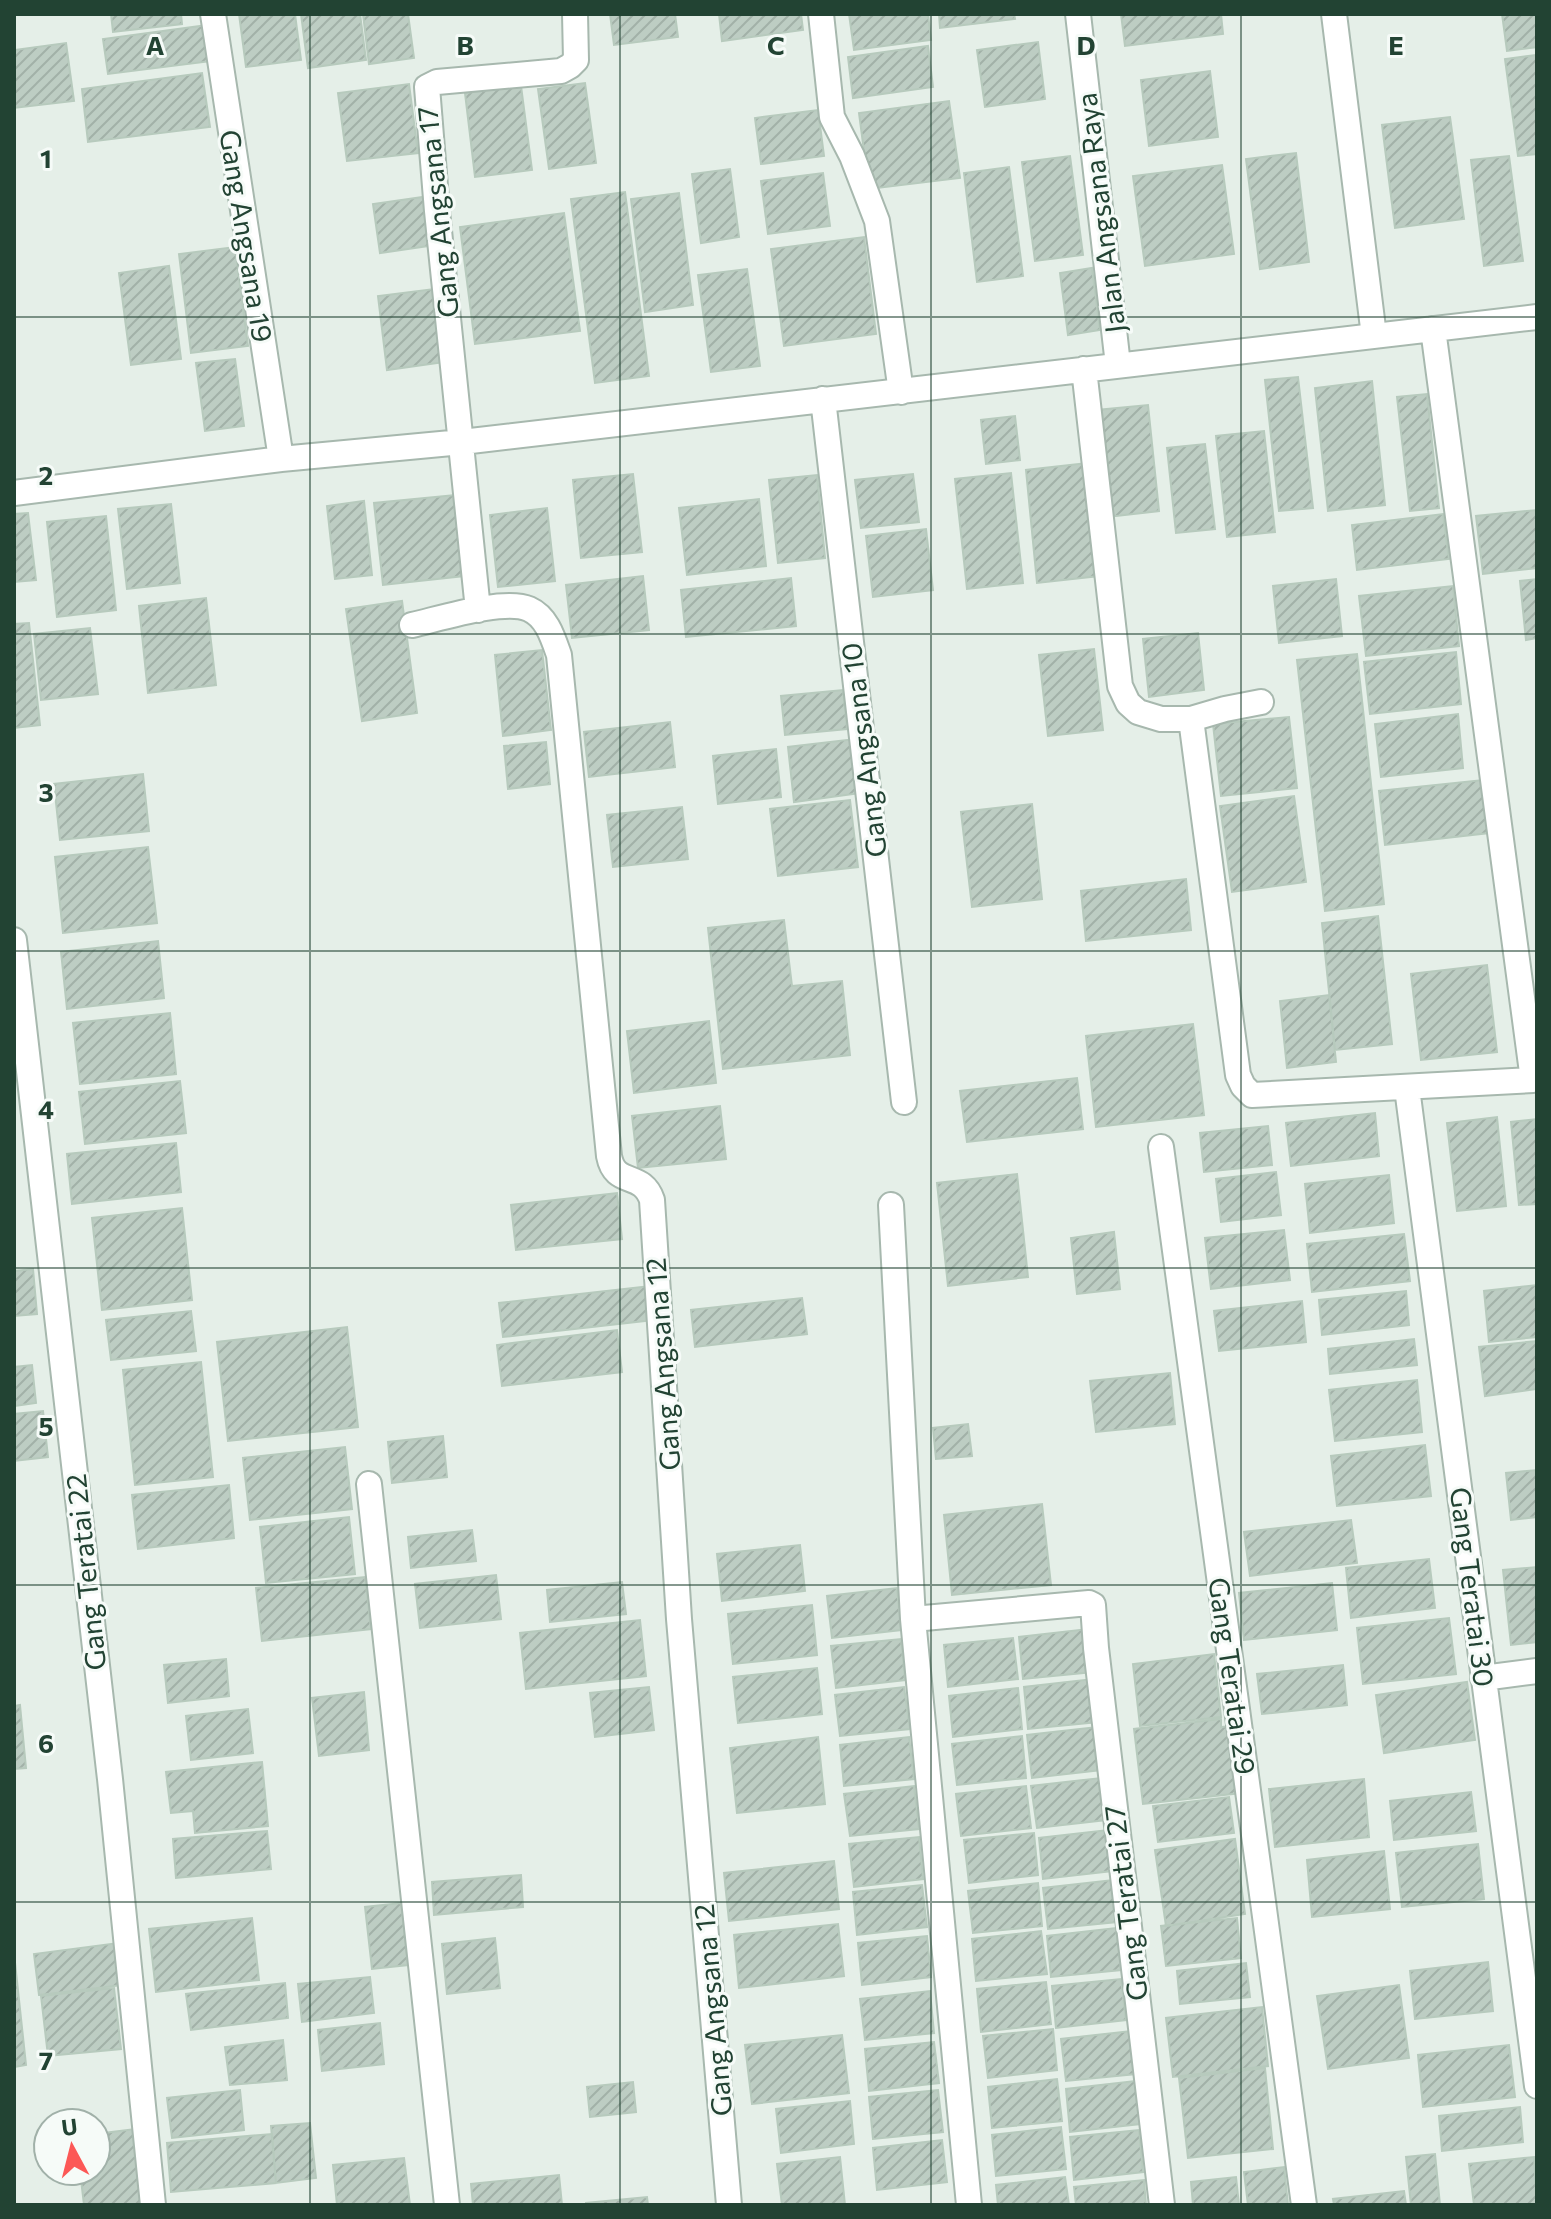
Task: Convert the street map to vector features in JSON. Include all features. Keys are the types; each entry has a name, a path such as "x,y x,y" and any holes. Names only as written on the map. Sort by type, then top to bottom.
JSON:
{"street":[{"name":"Gang Angsana 19","path":"213,14 281,459"},
{"name":"Gang Angsana 17","path":"462,442 427,87 437,82 561,71 576,60 575,14"},
{"path":"821,14 832,117 852,156 877,221 901,392"},
{"name":"Jalan Angsana Raya","path":"1078,14 1118,365"},
{"path":"1334,14 1374,336"},
{"path":"14,493 281,459 462,442 1537,317"},
{"path":"1191,719 1238,1075 1243,1086 1252,1095 1533,1080 1433,329"},
{"path":"1084,369 1120,686 1128,703 1138,712 1161,719 1191,719 1261,702"},
{"name":"Gang Angsana 10","path":"823,399 904,1102"},
{"path":"462,442 478,610"},
{"name":"Gang Angsana 12","path":"412,625 512,605 531,610 551,629 559,655 609,1156 615,1173 645,1185 652,1200 679,1619 729,2205"},
{"name":"Gang Teratai 22","path":"14,940 110,1779 153,2205"},
{"name":"Gang Teratai 30","path":"1407,1088 1537,2086"},
{"name":"Gang Teratai 29","path":"1161,1147 1304,2205"},
{"path":"891,1205 913,1619 969,2205"},
{"path":"369,1484 447,2205"},
{"name":"Gang Teratai 27","path":"913,1619 1089,1603 1093,1606 1162,2205"},
{"path":"1483,1678 1537,1671"}],"building":[{"path":"111,14 181,14 182,24 113,32"},
{"path":"239,14 295,14 301,60 246,67"},
{"path":"301,14 360,14 366,60 308,68"},
{"path":"363,14 408,14 414,58 369,64"},
{"path":"610,14 675,14 678,37 614,45"},
{"path":"719,14 801,14 803,30 722,41"},
{"path":"849,14 928,14 931,40 854,50"},
{"path":"939,14 1014,14 1015,19 940,28"},
{"path":"1121,14 1221,14 1223,34 1125,46"},
{"path":"1502,14 1537,14 1537,47 1507,51"},
{"path":"208,25 212,61 108,74 103,39"},
{"path":"1038,42 1045,99 985,107 977,50"},
{"path":"66,43 74,101 14,108 14,50"},
{"path":"928,46 933,87 853,98 848,57"},
{"path":"1537,55 1537,154 1518,156 1505,59"},
{"path":"1210,71 1218,137 1149,146 1141,80"},
{"path":"202,73 210,127 88,142 82,89"},
{"path":"585,83 596,163 549,169 538,89"},
{"path":"409,84 418,153 347,161 338,93"},
{"path":"521,86 532,170 475,177 465,93"},
{"path":"949,101 960,178 869,189 859,113"},
{"path":"818,110 824,156 761,164 755,118"},
{"path":"1450,117 1464,219 1395,228 1382,125"},
{"path":"1296,153 1309,262 1260,269 1246,159"},
{"path":"1070,156 1083,255 1035,261 1022,162"},
{"path":"1509,156 1523,261 1484,266 1471,160"},
{"path":"1222,165 1234,254 1145,266 1133,176"},
{"path":"1009,167 1023,276 977,282 964,173"},
{"path":"730,169 739,237 701,243 692,174"},
{"path":"823,173 830,226 768,234 761,181"},
{"path":"625,192 649,376 595,383 571,199"},
{"path":"679,193 693,305 645,312 631,199"},
{"path":"430,196 436,245 380,253 373,204"},
{"path":"564,213 580,331 475,344 460,227"},
{"path":"864,237 876,334 784,346 771,249"},
{"path":"235,247 248,346 191,353 179,254"},
{"path":"169,266 181,359 131,365 119,273"},
{"path":"1092,268 1100,330 1068,335 1060,273"},
{"path":"747,269 760,366 711,372 698,275"},
{"path":"442,288 452,361 387,370 378,296"},
{"path":"235,359 244,426 205,431 196,363"},
{"path":"1298,377 1313,508 1279,511 1265,380"},
{"path":"1372,381 1385,505 1328,511 1315,388"},
{"path":"1427,394 1439,508 1410,511 1397,397"},
{"path":"1148,405 1159,511 1108,517 1097,410"},
{"path":"1015,416 1020,460 986,464 981,420"},
{"path":"1264,431 1275,532 1227,537 1216,436"},
{"path":"1205,444 1215,529 1176,533 1167,448"},
{"path":"1087,463 1099,576 1037,583 1026,470"},
{"path":"1011,473 1023,583 967,589 955,479"},
{"path":"633,474 642,552 581,558 573,480"},
{"path":"913,474 919,522 861,528 855,480"},
{"path":"817,475 825,558 778,563 769,480"},
{"path":"455,495 464,576 383,585 374,503"},
{"path":"759,499 766,566 687,575 679,508"},
{"path":"364,501 372,575 335,579 327,506"},
{"path":"171,504 180,583 127,589 118,509"},
{"path":"547,508 555,581 498,587 490,515"},
{"path":"1537,510 1537,568 1483,574 1476,516"},
{"path":"28,513 36,580 14,582 14,514"},
{"path":"1443,514 1449,559 1357,570 1352,525"},
{"path":"106,516 116,610 57,617 47,522"},
{"path":"926,529 933,590 873,597 866,536"},
{"path":"643,576 649,630 572,638 566,585"},
{"path":"791,578 796,626 686,637 681,590"},
{"path":"1336,579 1342,636 1279,643 1273,586"},
{"path":"1537,579 1537,638 1526,640 1520,581"},
{"path":"1453,586 1459,646 1366,656 1359,596"},
{"path":"206,598 216,685 148,693 139,606"},
{"path":"402,601 417,713 362,721 346,609"},
{"path":"29,623 40,725 14,728 14,624"},
{"path":"90,628 98,694 41,700 34,634"},
{"path":"1198,633 1204,690 1149,697 1143,639"},
{"path":"1094,649 1103,730 1048,736 1039,655"},
{"path":"542,650 551,730 503,736 495,655"},
{"path":"1456,652 1461,704 1370,714 1364,662"},
{"path":"1357,654 1384,904 1325,911 1297,660"},
{"path":"843,690 847,729 785,735 781,696"},
{"path":"1458,714 1463,768 1381,777 1375,724"},
{"path":"1289,717 1297,788 1221,796 1213,724"},
{"path":"670,722 675,767 589,777 584,732"},
{"path":"855,739 861,793 794,802 788,747"},
{"path":"546,742 550,784 508,789 504,746"},
{"path":"776,749 781,797 718,804 713,756"},
{"path":"143,774 149,831 60,840 54,784"},
{"path":"1483,780 1489,833 1385,845 1379,791"},
{"path":"1294,796 1306,882 1232,892 1220,806"},
{"path":"850,800 858,867 778,876 770,809"},
{"path":"1032,804 1042,899 972,907 961,812"},
{"path":"682,807 688,859 613,867 607,815"},
{"path":"148,847 157,923 63,933 55,857"},
{"path":"1186,879 1191,930 1086,941 1081,891"},
{"path":"1378,916 1392,1044 1335,1050 1322,923"},
{"path":"784,920 792,986 842,981 850,1055 723,1069 708,928"},
{"path":"158,941 164,998 67,1009 61,952"},
{"path":"1487,965 1497,1052 1421,1060 1411,974"},
{"path":"1329,995 1336,1062 1287,1068 1280,1001"},
{"path":"170,1013 176,1074 80,1084 73,1023"},
{"path":"709,1021 716,1083 634,1093 627,1031"},
{"path":"1193,1024 1204,1115 1096,1127 1086,1036"},
{"path":"1077,1078 1083,1129 967,1142 960,1091"},
{"path":"180,1081 186,1133 85,1144 79,1092"},
{"path":"720,1106 726,1159 638,1168 632,1116"},
{"path":"1375,1113 1379,1156 1291,1166 1286,1123"},
{"path":"1497,1117 1506,1206 1457,1211 1447,1123"},
{"path":"1537,1119 1537,1204 1519,1205 1511,1122"},
{"path":"1268,1126 1272,1165 1204,1172 1200,1133"},
{"path":"176,1143 181,1192 72,1204 67,1154"},
{"path":"1276,1172 1281,1215 1221,1222 1216,1179"},
{"path":"1017,1174 1028,1277 948,1286 937,1183"},
{"path":"1389,1175 1394,1223 1310,1233 1305,1184"},
{"path":"617,1193 622,1239 516,1250 511,1205"},
{"path":"182,1208 192,1300 102,1310 92,1218"},
{"path":"1284,1230 1290,1280 1211,1289 1205,1238"},
{"path":"1114,1232 1120,1289 1077,1294 1071,1238"},
{"path":"1404,1234 1410,1281 1312,1292 1307,1244"},
{"path":"33,1269 37,1314 14,1316 14,1271"},
{"path":"1537,1285 1537,1337 1489,1342 1484,1291"},
{"path":"650,1286 653,1320 503,1337 499,1303"},
{"path":"1406,1291 1409,1325 1322,1335 1319,1300"},
{"path":"802,1298 807,1334 695,1347 691,1310"},
{"path":"1302,1301 1306,1342 1219,1351 1214,1311"},
{"path":"191,1311 196,1351 111,1360 106,1320"},
{"path":"347,1327 358,1427 228,1441 217,1342"},
{"path":"617,1330 622,1372 502,1386 497,1345"},
{"path":"1414,1339 1417,1365 1330,1374 1328,1349"},
{"path":"1537,1341 1537,1389 1485,1396 1479,1347"},
{"path":"201,1362 213,1477 135,1485 123,1370"},
{"path":"32,1365 36,1403 14,1406 14,1367"},
{"path":"1170,1373 1175,1424 1096,1432 1090,1381"},
{"path":"1417,1380 1422,1432 1335,1441 1329,1390"},
{"path":"43,1411 48,1457 14,1461 14,1414"},
{"path":"968,1424 972,1456 936,1459 933,1428"},
{"path":"443,1436 447,1477 392,1483 388,1442"},
{"path":"1425,1445 1431,1496 1337,1506 1331,1456"},
{"path":"345,1447 352,1509 250,1520 243,1458"},
{"path":"1537,1470 1537,1517 1511,1520 1506,1473"},
{"path":"229,1485 234,1538 138,1549 132,1495"},
{"path":"1042,1504 1051,1585 952,1595 944,1515"},
{"path":"349,1517 355,1574 266,1583 260,1527"},
{"path":"1351,1520 1357,1563 1250,1576 1244,1532"},
{"path":"472,1530 476,1561 411,1568 408,1537"},
{"path":"800,1545 805,1591 722,1601 717,1554"},
{"path":"1429,1559 1435,1608 1351,1618 1346,1568"},
{"path":"1537,1567 1537,1642 1511,1645 1503,1570"},
{"path":"496,1575 501,1619 420,1628 415,1584"},
{"path":"365,1577 371,1629 262,1641 256,1588"},
{"path":"622,1582 626,1614 550,1622 547,1590"},
{"path":"1332,1583 1337,1630 1244,1640 1239,1593"},
{"path":"897,1588 901,1630 832,1638 827,1596"},
{"path":"812,1605 817,1655 733,1664 728,1614"},
{"path":"1449,1618 1456,1674 1363,1684 1357,1628"},
{"path":"640,1620 646,1676 526,1689 520,1633"},
{"path":"1088,1629 1093,1672 1023,1679 1019,1637"},
{"path":"1013,1638 1018,1679 948,1687 944,1645"},
{"path":"901,1639 905,1680 836,1688 831,1646"},
{"path":"1214,1654 1221,1717 1140,1726 1133,1664"},
{"path":"226,1659 229,1696 168,1703 164,1665"},
{"path":"1343,1665 1347,1705 1262,1714 1257,1674"},
{"path":"817,1668 822,1714 738,1723 733,1677"},
{"path":"1093,1679 1098,1722 1028,1729 1024,1687"},
{"path":"1467,1682 1475,1740 1384,1753 1376,1695"},
{"path":"649,1687 654,1730 595,1737 590,1693"},
{"path":"904,1687 910,1729 840,1736 835,1695"},
{"path":"1018,1688 1022,1729 953,1737 949,1696"},
{"path":"364,1692 369,1750 319,1756 312,1698"},
{"path":"20,1705 26,1768 14,1769 14,1706"},
{"path":"248,1709 253,1753 191,1760 186,1716"},
{"path":"1221,1719 1221,1727 1233,1726 1241,1793 1143,1804 1134,1729"},
{"path":"1097,1727 1101,1770 1032,1778 1027,1735"},
{"path":"1022,1736 1026,1778 957,1785 952,1744"},
{"path":"818,1737 825,1804 737,1813 730,1748"},
{"path":"909,1737 914,1779 844,1786 840,1745"},
{"path":"262,1762 268,1826 195,1833 193,1811 171,1813 166,1772"},
{"path":"1101,1778 1106,1820 1037,1828 1031,1786"},
{"path":"1364,1779 1369,1837 1275,1847 1269,1789"},
{"path":"914,1786 919,1829 850,1836 844,1794"},
{"path":"1026,1786 1031,1828 961,1836 956,1794"},
{"path":"1471,1792 1476,1831 1394,1840 1390,1801"},
{"path":"1229,1797 1234,1833 1158,1842 1153,1806"},
{"path":"1108,1830 1112,1871 1043,1879 1039,1838"},
{"path":"267,1831 271,1869 176,1878 173,1839"},
{"path":"1034,1833 1038,1875 969,1883 964,1840"},
{"path":"919,1837 923,1879 854,1887 849,1844"},
{"path":"1235,1839 1245,1914 1166,1926 1155,1850"},
{"path":"1478,1844 1484,1899 1402,1907 1396,1853"},
{"path":"1384,1851 1390,1909 1312,1917 1307,1860"},
{"path":"834,1861 839,1909 729,1921 724,1873"},
{"path":"521,1875 523,1907 434,1915 432,1882"},
{"path":"1113,1880 1117,1922 1048,1929 1043,1888"},
{"path":"1038,1883 1042,1926 973,1933 968,1891"},
{"path":"922,1885 927,1927 857,1935 853,1892"},
{"path":"401,1903 408,1965 372,1969 365,1907"},
{"path":"252,1918 259,1980 156,1992 149,1929"},
{"path":"1237,1918 1241,1958 1166,1966 1161,1926"},
{"path":"838,1924 844,1976 739,1988 734,1935"},
{"path":"1116,1928 1121,1970 1051,1977 1047,1936"},
{"path":"1041,1931 1047,1974 976,1981 972,1939"},
{"path":"927,1936 931,1977 862,1985 858,1943"},
{"path":"495,1938 500,1988 447,1994 442,1944"},
{"path":"118,1943 123,1985 39,1995 34,1954"},
{"path":"14,1953 26,2065 14,2067"},
{"path":"1488,1962 1493,2011 1415,2019 1410,1971"},
{"path":"1246,1963 1250,1997 1180,2004 1177,1971"},
{"path":"370,1977 374,2013 302,2022 298,1984"},
{"path":"1121,1979 1126,2020 1056,2028 1052,1986"},
{"path":"1046,1982 1051,2024 981,2032 977,1989"},
{"path":"285,1983 288,2018 191,2030 186,1994"},
{"path":"1399,1985 1409,2058 1328,2069 1317,1996"},
{"path":"114,1988 121,2049 48,2056 41,1996"},
{"path":"930,1991 934,2033 865,2040 860,1999"},
{"path":"1262,2007 1268,2066 1173,2077 1166,2018"},
{"path":"380,2023 384,2064 322,2071 318,2030"},
{"path":"1053,2029 1057,2070 988,2078 983,2036"},
{"path":"1131,2031 1136,2074 1066,2081 1061,2039"},
{"path":"842,2035 849,2093 752,2104 745,2045"},
{"path":"283,2040 287,2080 230,2085 225,2047"},
{"path":"934,2042 939,2083 869,2091 865,2049"},
{"path":"1509,2045 1515,2097 1423,2107 1418,2055"},
{"path":"1265,2068 1273,2149 1188,2158 1179,2078"},
{"path":"1057,2079 1062,2121 992,2128 988,2087"},
{"path":"1135,2081 1140,2124 1070,2132 1066,2089"},
{"path":"633,2082 636,2112 590,2117 587,2087"},
{"path":"240,2090 244,2130 172,2138 167,2098"},
{"path":"938,2090 943,2132 873,2139 869,2097"},
{"path":"850,2101 854,2144 781,2153 776,2109"},
{"path":"1520,2107 1523,2142 1442,2151 1439,2116"},
{"path":"310,2123 316,2178 276,2183 271,2126"},
{"path":"1061,2127 1066,2169 996,2176 992,2135"},
{"path":"135,2129 144,2205 84,2205 82,2187 112,2187 112,2132"},
{"path":"1139,2130 1143,2172 1074,2180 1070,2137"},
{"path":"272,2134 276,2183 171,2192 167,2143"},
{"path":"942,2140 947,2182 877,2190 873,2148"},
{"path":"1435,2154 1440,2205 1411,2205 1406,2157"},
{"path":"840,2157 845,2205 782,2205 777,2164"},
{"path":"1534,2157 1537,2205 1474,2205 1469,2164"},
{"path":"404,2158 410,2205 337,2205 333,2165"},
{"path":"1284,2167 1288,2205 1248,2205 1244,2172"},
{"path":"559,2175 562,2205 473,2205 471,2184"},
{"path":"1065,2177 1069,2205 998,2205 996,2185"},
{"path":"1236,2177 1239,2205 1193,2205 1191,2182"},
{"path":"1144,2180 1146,2205 1076,2205 1074,2187"},
{"path":"1404,2191 1406,2205 1334,2205 1333,2199"},
{"path":"647,2197 648,2205 586,2205 586,2203"}]}
